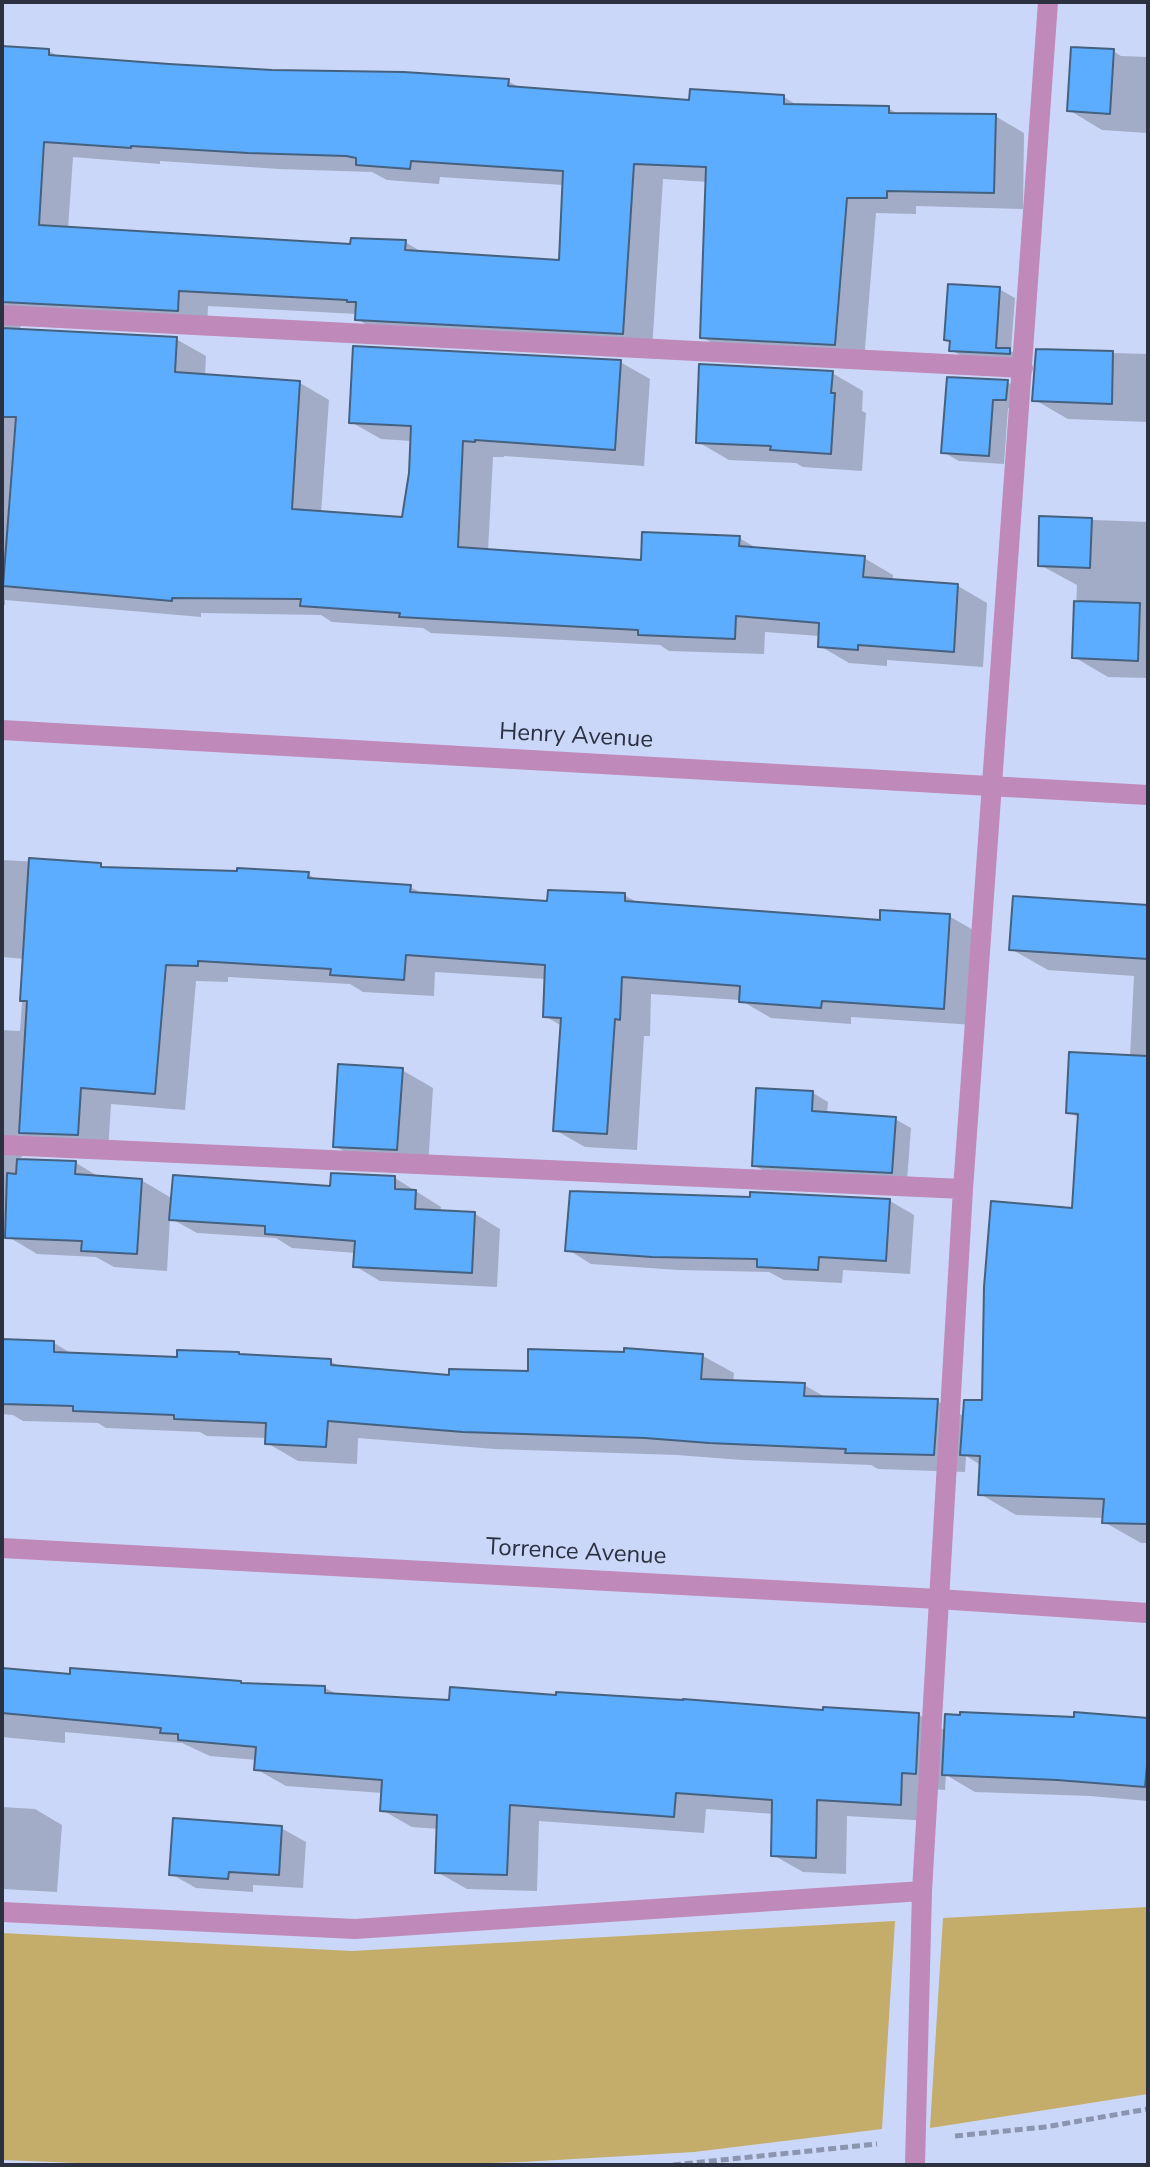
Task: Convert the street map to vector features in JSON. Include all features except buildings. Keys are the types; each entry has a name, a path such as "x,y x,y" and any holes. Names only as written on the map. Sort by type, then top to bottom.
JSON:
{"street":[{"path":"915,2165 922,1891 963,1189 1048,2"},
{"path":"2,315 1023,368"},
{"name":"Henry Avenue","path":"2,730 1148,795"},
{"path":"2,1145 963,1189"},
{"name":"Torrence Avenue","path":"2,1548 1148,1613"},
{"path":"2,1912 355,1929 922,1891"}],"shaded area":[{"path":"1148,1907 1148,2094 930,2128 943,1918"},
{"path":"895,1921 882,2129 694,2152 522,2162 128,2165 2,2160 2,1933 352,1951"}]}
